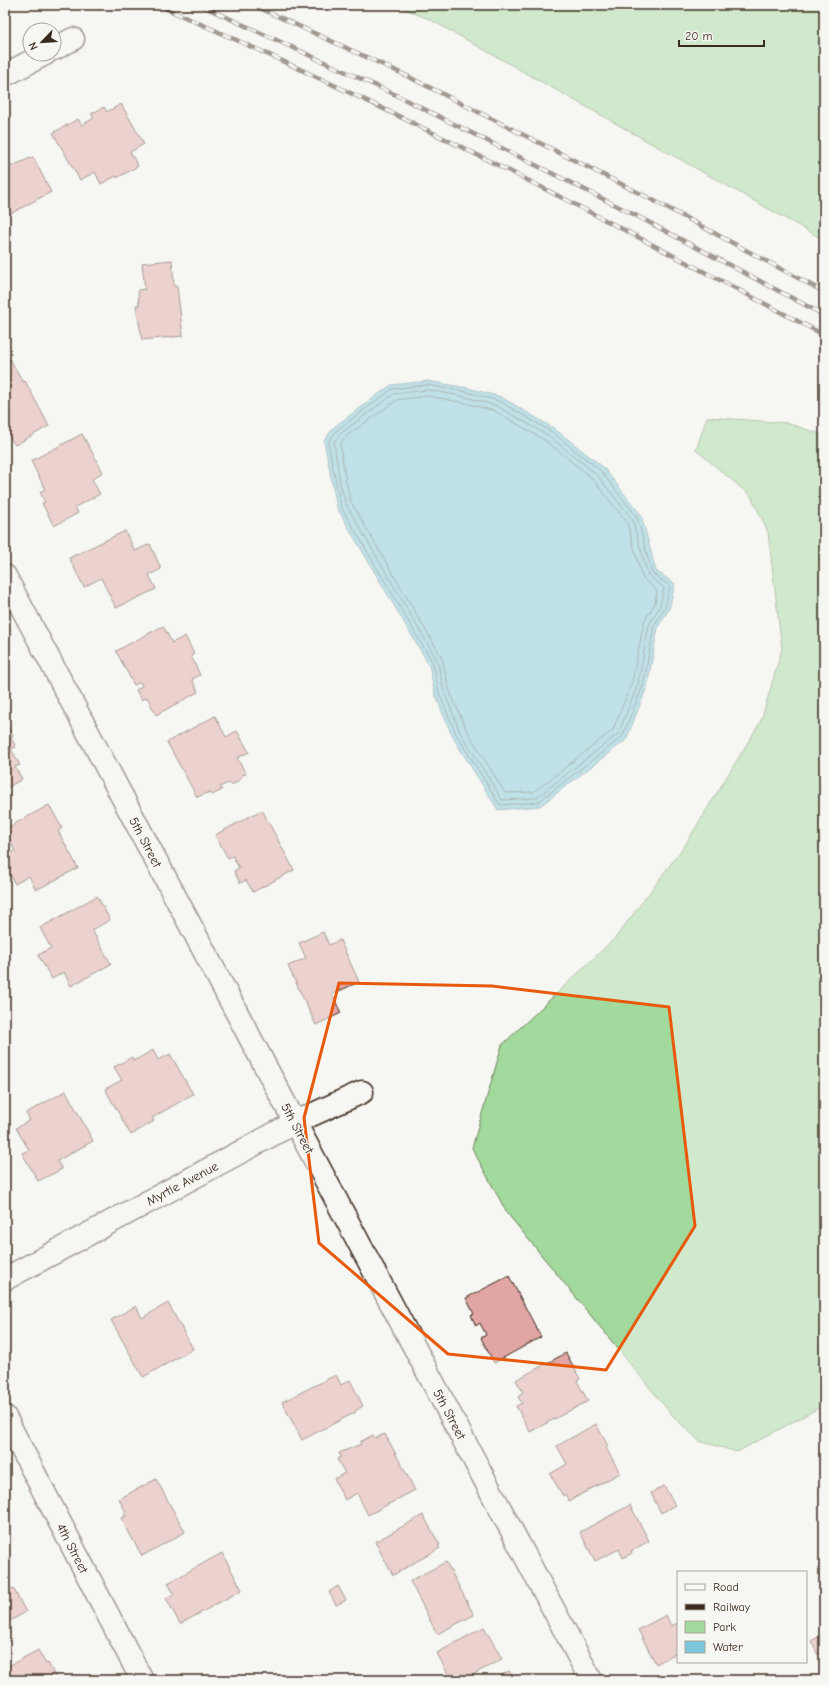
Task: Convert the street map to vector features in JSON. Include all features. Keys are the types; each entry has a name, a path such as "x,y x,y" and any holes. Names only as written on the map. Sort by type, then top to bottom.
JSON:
{"street":[{"path":"62,45 73,39"},
{"path":"5,75 29,62"},
{"name":"5th Street","path":"5,576 591,1680"},
{"name":"Myrtle Avenue","path":"5,1279 296,1122 362,1092"},
{"name":"4th Street","path":"5,1417 142,1680"}],"highlighted area":[{"path":"339,983 492,986 669,1007 695,1226 606,1370 448,1354 319,1243 304,1118"}],"green space":[{"path":"395,5 824,5 824,240 431,20"},
{"path":"707,417 786,423 824,435 824,1405 737,1452 699,1441 672,1415 507,1213 472,1148 502,1045 616,937 685,845 761,721 782,649 768,532 751,496 696,450"}],"water":[{"path":"428,381 468,388 501,397 555,429 603,467 641,515 656,571 675,584 669,609 658,627 647,687 626,740 540,806 498,810 452,736 435,694 429,665 337,508 324,441 334,427 391,385"}],"building":[{"path":"121,104 144,144 130,152 138,166 117,178 116,176 101,184 95,172 80,180 53,133 78,119 82,125 94,118 91,114 104,107 107,112"},
{"path":"33,157 51,192 8,215 6,213 5,214 5,169"},
{"path":"172,260 174,286 177,286 183,336 142,340 136,305 139,305 138,290 145,289 142,263"},
{"path":"10,359 23,382 25,381 49,426 15,445 5,430 5,362"},
{"path":"82,434 103,472 92,479 100,494 75,507 78,513 54,526 42,503 45,502 40,492 45,489 31,461"},
{"path":"125,531 135,551 150,544 161,569 149,575 156,589 116,608 101,578 84,587 69,558"},
{"path":"163,626 172,643 185,636 194,654 191,656 200,675 192,679 198,692 156,715 147,697 142,700 136,690 142,686 140,682 134,685 116,651"},
{"path":"215,716 226,737 237,731 249,752 237,758 246,774 242,775 241,779 232,785 228,783 220,787 222,790 212,795 210,792 197,797 167,742"},
{"path":"5,720 13,736 11,738 16,747 11,749 20,765 15,767 22,779 5,789"},
{"path":"49,805 62,828 58,831 78,868 36,890 29,876 15,884 5,865 5,857 15,851 5,832 5,829"},
{"path":"262,810 294,870 253,892 246,880 240,883 234,871 239,868 233,856 228,858 215,835"},
{"path":"97,896 110,920 92,930 111,964 71,986 64,972 52,979 38,955 51,948 40,928"},
{"path":"323,932 329,945 340,940 359,982 332,994 341,1013 316,1025 288,966 306,958 299,943"},
{"path":"153,1050 158,1060 170,1054 193,1094 152,1118 154,1121 131,1135 105,1089 122,1080 114,1067 132,1057 134,1061"},
{"path":"66,1091 93,1141 57,1161 62,1169 38,1181 22,1153 29,1150 16,1128 30,1120 26,1113"},
{"path":"509,1276 541,1337 494,1363 481,1338 486,1335 480,1323 476,1326 471,1315 474,1314 466,1298"},
{"path":"168,1303 193,1349 143,1377 111,1320 136,1306 142,1318"},
{"path":"566,1353 580,1379 577,1381 588,1401 530,1432 516,1406 522,1403 518,1397 523,1392 516,1380"},
{"path":"336,1375 341,1385 350,1380 363,1406 355,1411 356,1412 302,1440 282,1402"},
{"path":"596,1424 608,1446 606,1448 620,1473 569,1501 565,1494 563,1496 550,1474 567,1464 557,1446"},
{"path":"385,1434 415,1490 368,1515 357,1493 345,1500 334,1479 345,1473 337,1459 341,1457 339,1453 361,1444 360,1442 373,1435 375,1438"},
{"path":"156,1479 185,1532 142,1556 121,1518 126,1516 124,1513 126,1512 119,1499"},
{"path":"664,1486 675,1505 661,1513 651,1493"},
{"path":"630,1505 649,1541 631,1551 632,1553 623,1558 619,1549 595,1561 580,1532"},
{"path":"423,1515 440,1545 438,1546 440,1548 393,1575 375,1542"},
{"path":"222,1553 242,1590 180,1624 166,1598 174,1594 168,1583"},
{"path":"446,1562 474,1615 437,1634 410,1581"},
{"path":"5,1585 8,1590 13,1588 26,1612 5,1624"},
{"path":"338,1586 346,1600 336,1605 329,1592"},
{"path":"666,1615 671,1626 677,1623 677,1653 656,1664 638,1630"},
{"path":"484,1627 502,1659 463,1680 451,1680 437,1653"},
{"path":"820,1636 824,1644 824,1652 818,1655 811,1641"},
{"path":"38,1650 46,1664 48,1663 57,1680 6,1680 5,1668"},
{"path":"509,1671 515,1680 493,1680"}],"railway":[{"path":"157,5 327,82 494,163 824,335"},
{"path":"200,5 394,94 635,215 824,315"},
{"path":"253,5 403,74 647,197 824,292"}]}
